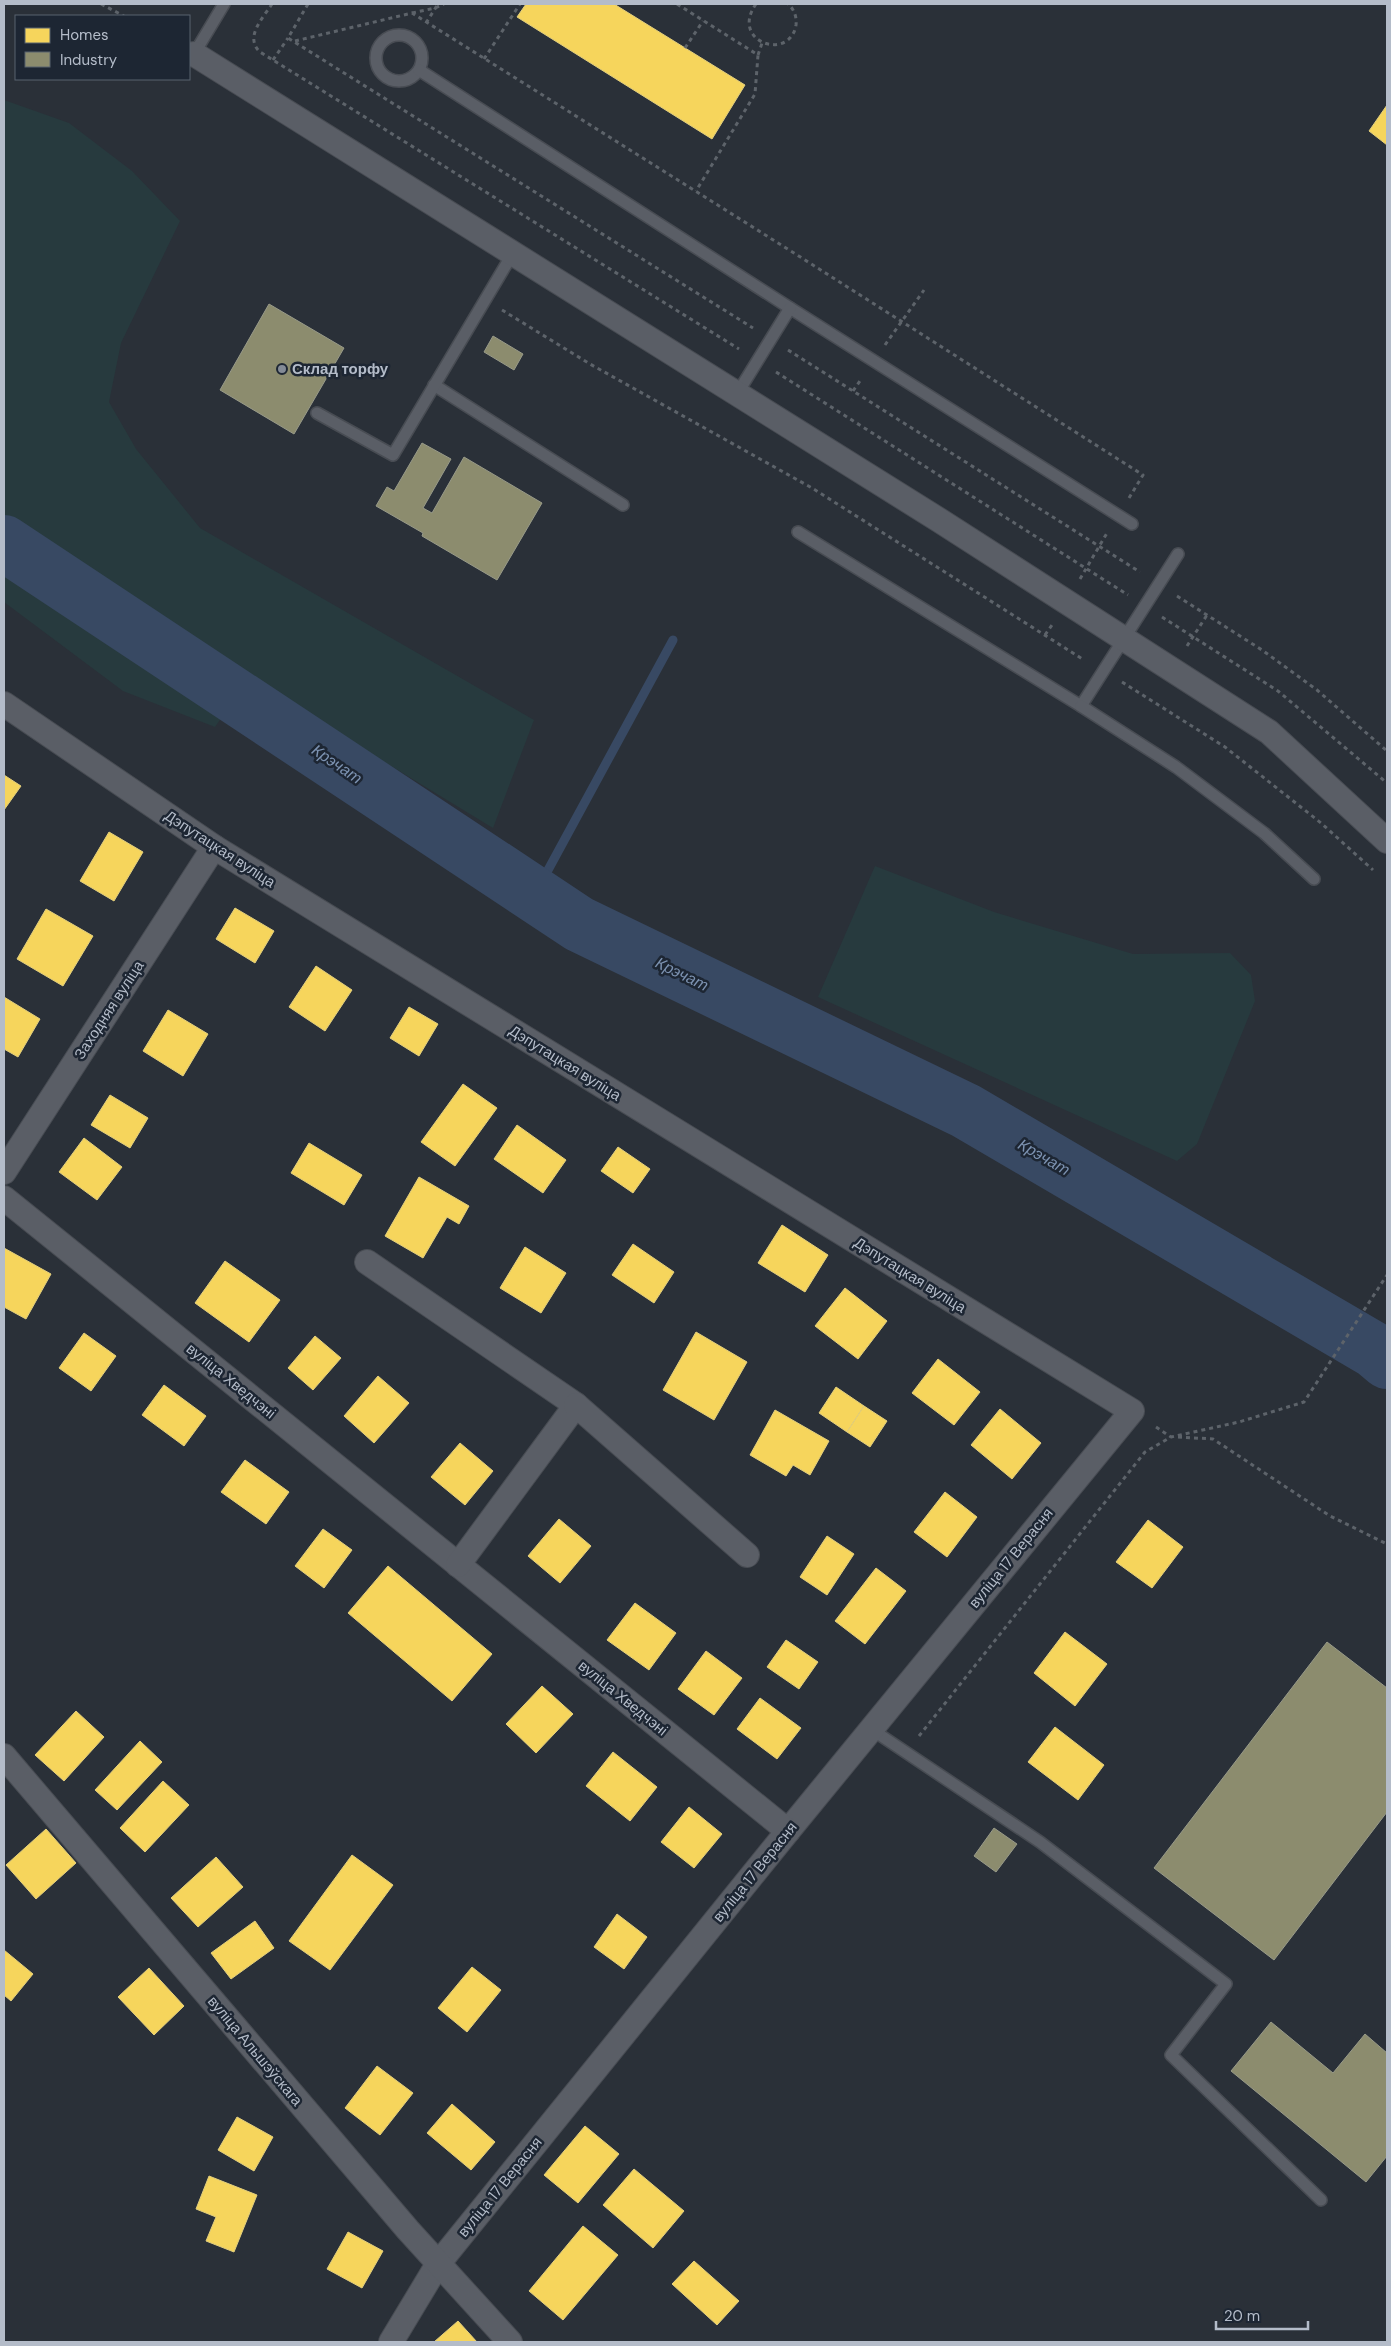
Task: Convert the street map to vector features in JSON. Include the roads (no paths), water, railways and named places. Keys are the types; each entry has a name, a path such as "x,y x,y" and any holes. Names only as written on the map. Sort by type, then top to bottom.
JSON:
{"street":[{"path":"194,54 737,394 1269,732 1387,841"},
{"name":"Дэпутацкая вуліца","path":"4,704 214,848 1132,1411"},
{"name":"Заходняя вуліца","path":"4,1172 214,848"},
{"name":"вуліца Хведчэні","path":"4,1198 788,1831"},
{"path":"367,1262 576,1405 747,1555"},
{"path":"458,1565 576,1405"},
{"name":"вуліца 17 Верасня","path":"391,2342 438,2264 788,1831 1132,1411"},
{"name":"вуліца Альшэўскага","path":"4,1756 438,2264 510,2342"}],"lane":[{"path":"194,54 224,4"},
{"path":"400,34 409,36 417,43 421,51 422,60 419,70 412,77 404,81 394,80 386,76 379,69 376,60 382,42 390,36 400,34"},
{"path":"419,70 1132,524"},
{"path":"317,413 393,455 513,253"},
{"path":"737,394 790,308"},
{"path":"434,385 622,505"},
{"path":"798,532 1081,706 1176,768 1264,833 1314,879"},
{"path":"1081,706 1178,554"},
{"path":"871,1729 1040,1842 1226,1984 1171,2055 1321,2200"}],"waterway":[{"name":"Крэчат","path":"4,543 579,924 966,1111 1374,1350 1387,1361"},
{"path":"535,894 673,640"}],"place":[{"name":"Склад торфу","path":"282,369"}]}
